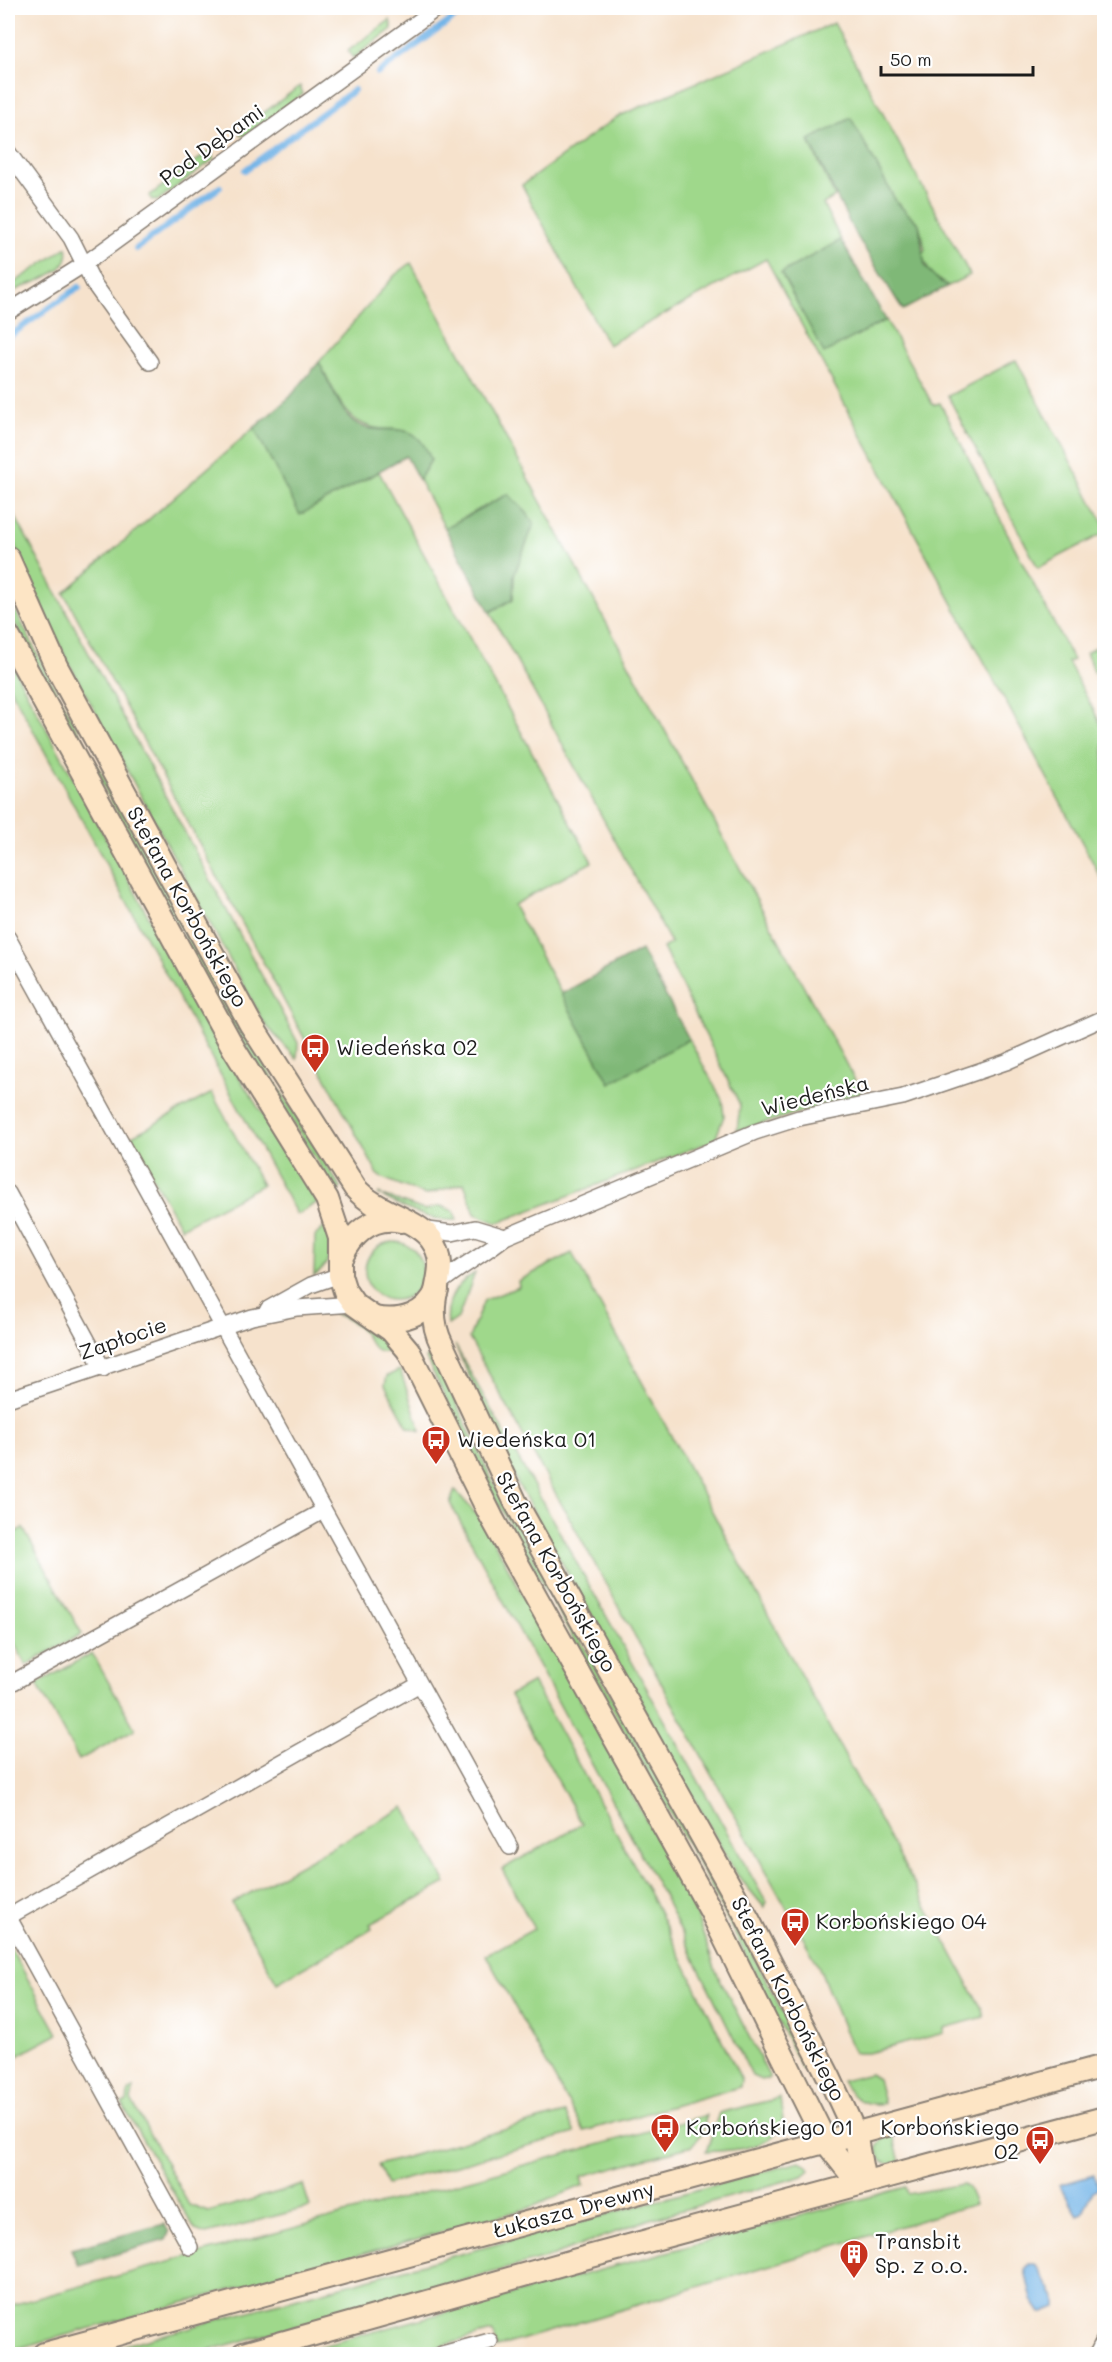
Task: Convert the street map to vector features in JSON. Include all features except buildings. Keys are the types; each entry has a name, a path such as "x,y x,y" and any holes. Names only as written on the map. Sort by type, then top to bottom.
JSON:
{"street":[{"name":"Pod Dębami","path":"8,312 83,265 437,8"},
{"path":"8,152 71,238 94,284 150,362"},
{"name":"Stefana Korbońskiego","path":"8,558 56,666 250,1023 355,1188 377,1208 414,1226 436,1248 440,1260 440,1283 434,1303 438,1336 515,1501 748,1919 855,2133 864,2182"},
{"name":"Stefana Korbońskiego","path":"8,636 234,1049 327,1199 336,1220 345,1291 354,1304 391,1330 408,1350 492,1518 711,1911 825,2141 851,2174 864,2182"},
{"path":"8,938 418,1685 510,1846"},
{"name":"Wiedeńska","path":"440,1283 459,1268 485,1254 505,1236 755,1132 799,1118 903,1097 1051,1044 1104,1018"},
{"path":"8,1193 103,1369"},
{"path":"341,1266 355,1235 376,1221 392,1219 414,1226 452,1233 475,1228 505,1236"},
{"name":"Zapłocie","path":"252,1317 341,1266"},
{"path":"374,1318 401,1320 415,1315 434,1296 440,1283"},
{"name":"Zapłocie","path":"8,1399 103,1369 252,1317 297,1308 354,1304"},
{"path":"8,1685 323,1511"},
{"path":"190,2247 8,1916 418,1685"},
{"name":"Łukasza Drewny","path":"44,2355 1104,2066"},
{"path":"243,2355 573,2261 1104,2118"},
{"path":"1097,2355 1104,2340"},
{"path":"442,2355 490,2341"}],"green space":[{"path":"390,20 392,29 353,58 348,51"},
{"path":"834,23 970,275 948,286 931,275 922,256 925,249 919,224 897,203 851,119 809,141 835,197 823,204 841,240 781,273 824,352 886,320 933,405 940,403 1073,660 1068,662 1104,730 1104,883 766,259 608,345 522,185 617,117"},
{"path":"300,86 303,94 246,136 241,135 239,131"},
{"path":"851,118 897,203 919,224 925,267 940,282 948,286 903,310 853,230 809,140"},
{"path":"211,150 214,159 157,201 152,200 149,196"},
{"path":"841,240 886,320 824,353 781,273"},
{"path":"67,247 67,257 56,271 8,294 8,287"},
{"path":"411,263 864,1097 804,1111 737,1131 740,1105 663,948 671,943 490,612 513,599 514,575 519,562 508,494 445,528 419,480 431,460 395,429 379,429 365,425 346,411 339,401 319,362 395,275"},
{"path":"1016,360 1104,524 1104,533 1038,568 948,396"},
{"path":"319,362 344,410 359,425 370,429 404,430 414,434 423,444 431,460 419,480 406,456 300,515 254,428 290,397"},
{"path":"254,428 300,514 379,472 592,862 513,905 610,1083 689,1039 722,1100 724,1116 715,1140 497,1223 475,1214 464,1183 425,1195 380,1177 377,1173 64,593"},
{"path":"508,494 527,513 534,524 514,575 513,599 490,612 445,528"},
{"path":"8,503 298,1043 297,1059 264,1023 64,654 8,531"},
{"path":"8,596 52,683 235,1018 341,1188 336,1192 228,1017 8,610"},
{"path":"1104,642 1104,695 1086,653"},
{"path":"8,658 215,1039 318,1202 297,1215 8,684"},
{"path":"641,950 689,1039 610,1083 561,994"},
{"path":"212,1093 262,1185 181,1228 130,1137"},
{"path":"378,1194 424,1210 441,1206 454,1211 457,1220 426,1216"},
{"path":"328,1224 330,1246 328,1259 321,1271 314,1276 315,1236"},
{"path":"388,1242 400,1242 415,1250 423,1265 423,1277 415,1292 400,1300 388,1300 373,1292 365,1277 365,1265 373,1250"},
{"path":"572,1253 982,2009 984,2017 944,2028 944,2033 868,2053 854,2053 817,1963 469,1338 484,1300 519,1287 518,1281"},
{"path":"475,1273 458,1318 448,1325 448,1309 453,1295 468,1277"},
{"path":"327,1312 345,1316 364,1325 395,1350 381,1352 376,1350 355,1324"},
{"path":"455,1345 766,1902 764,1907 735,1872 518,1484"},
{"path":"433,1354 494,1484 735,1919 810,2066 802,2069 713,1890 496,1500 426,1358"},
{"path":"400,1370 421,1431 408,1427 385,1385 387,1376"},
{"path":"455,1490 483,1522 684,1889 696,1914 716,1971 770,2078 761,2080 752,2076 664,1897 450,1503"},
{"path":"23,1528 82,1634 26,1665 8,1631 8,1536"},
{"path":"92,1653 135,1729 79,1760 37,1684"},
{"path":"533,1682 652,1898 741,2079 740,2087 584,2131 486,1955 534,1929 502,1869 582,1824 510,1695"},
{"path":"404,1807 446,1883 370,1924 372,1929 277,1983 232,1903"},
{"path":"8,1943 58,2034 8,2061"},
{"path":"870,2074 878,2079 884,2103 870,2104 859,2100 842,2081"},
{"path":"134,2088 131,2100 189,2205 208,2212 303,2185 310,2207 206,2234 195,2230 122,2104 127,2102 128,2091"},
{"path":"780,2098 783,2121 770,2138 750,2147 706,2152 719,2113"},
{"path":"565,2113 575,2133 387,2184 378,2165"},
{"path":"707,2115 701,2135 692,2146 582,2176 584,2185 529,2208 8,2351 8,2306"},
{"path":"893,2135 900,2162 886,2163 880,2159 877,2148 882,2139"},
{"path":"799,2162 808,2166 810,2170 803,2176 647,2220 553,2256 194,2354 92,2354"},
{"path":"963,2184 968,2188 975,2204 497,2347 492,2332 412,2354 292,2354 906,2187 908,2194"},
{"path":"165,2224 169,2232 166,2240 78,2265 71,2249"}],"water":[{"path":"1094,2175 1099,2187 1093,2191 1083,2213 1078,2215 1059,2185"},
{"path":"1029,2264 1035,2264 1056,2299 1056,2307 1041,2313 1032,2300 1025,2270"}],"waterway":[{"path":"378,73 468,8"},
{"path":"245,170 354,90"},
{"path":"136,249 220,187"},
{"path":"8,337 79,287"}],"place":[{"name":"Wiedeńska 02","path":"315,1074"},
{"name":"Wiedeńska 01","path":"436,1466"},
{"name":"Korbońskiego 04","path":"795,1948"},
{"name":"Korbońskiego 01","path":"665,2154"},
{"name":"Korbońskiego 02","path":"1040,2166"},
{"name":"Transbit Sp. z o.o.","path":"854,2280"}]}
